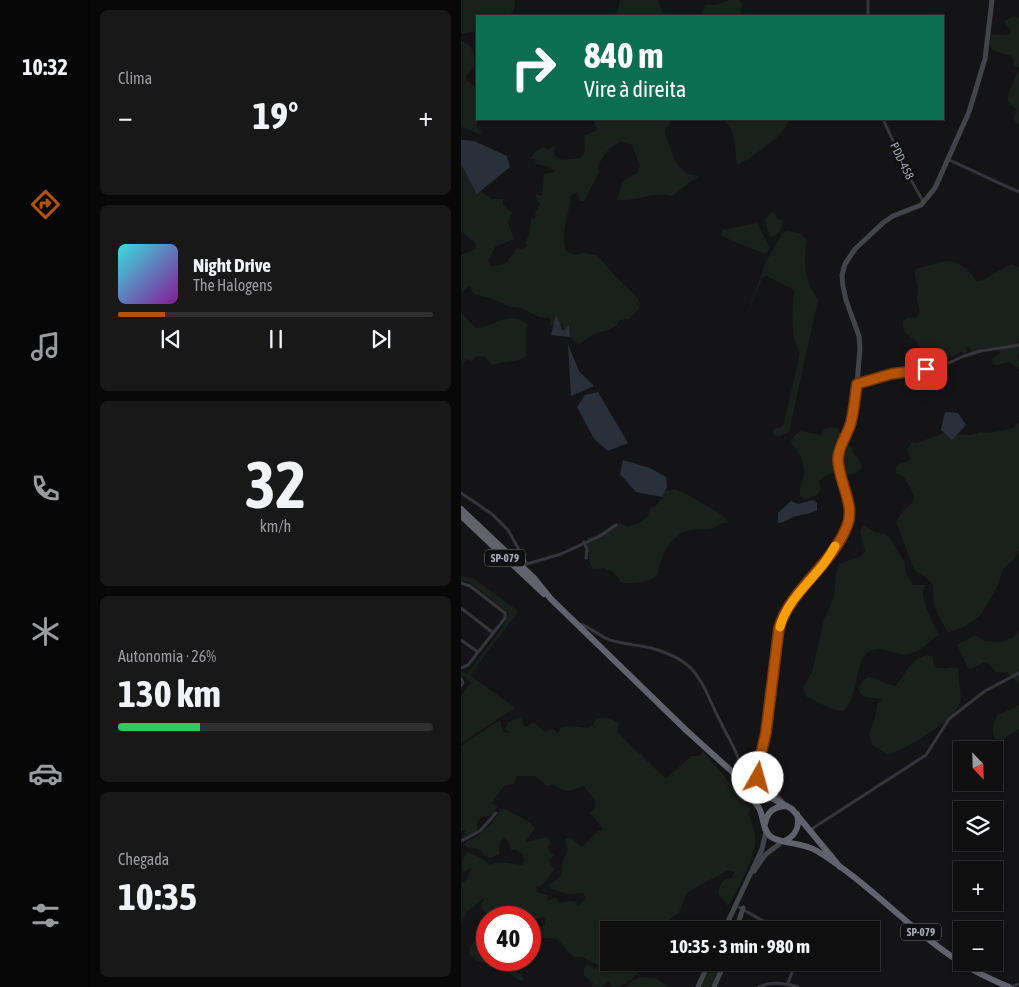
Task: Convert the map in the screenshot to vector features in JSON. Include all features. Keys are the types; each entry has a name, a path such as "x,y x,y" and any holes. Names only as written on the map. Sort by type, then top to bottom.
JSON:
{"highway":[{"path":"461,509 491,541 525,565 551,599"},
{"name":"SP-079","path":"461,516 491,541 535,587 551,599 717,759 747,785 786,805 797,813 840,867"},
{"name":"SP-079","path":"717,759 755,803 762,816 765,829 775,839 809,847 840,867 956,959 977,972 1009,987"},
{"path":"765,829 767,817 772,809 786,805"},
{"path":"784,841 797,831 799,822 797,813"}],"street":[{"path":"868,0 868,15"},
{"path":"750,780 757,772 766,732 779,628 783,616 788,607 824,565 848,525 849,505 838,458 851,422 857,384 860,341 845,300 842,275 845,264 855,249 884,222 893,216 917,207 924,202 935,188 969,112 985,59 992,0"},
{"name":"PDD-458","path":"883,120 910,178 924,202"},
{"path":"947,159 1019,192"},
{"path":"857,384 891,374 926,369 981,351 1019,345"},
{"path":"461,493 493,514 503,525 513,537 525,565 561,554 617,525"},
{"path":"585,542 587,549 586,558"},
{"path":"461,583 470,586 505,613 505,618 468,665 461,668"},
{"path":"461,608 493,632"},
{"path":"575,622 611,640 673,655 689,665 699,679 736,750 741,767 739,777 772,790"},
{"path":"461,640 478,652"},
{"path":"810,830 926,755 949,719 985,691 1019,673"},
{"path":"461,678 462,685"},
{"path":"757,772 760,781 772,790 786,805"},
{"path":"461,841 480,831 496,813"},
{"path":"728,921 762,849 765,829"},
{"path":"746,881 765,855 784,841"},
{"path":"735,905 764,921"},
{"path":"739,921 743,908"},
{"path":"697,987 705,971"},
{"path":"714,987 721,971"},
{"path":"788,983 793,971"},
{"path":"759,987 788,983 798,987"},
{"path":"1009,987 1019,984"}],"shaded area":[{"path":"461,0 515,0 514,10 510,15 476,15 476,31 461,34"},
{"path":"620,0 658,0 663,14 615,15"},
{"path":"729,0 739,0 743,5 740,10 742,15 701,15 705,5 715,5"},
{"path":"1014,16 1019,18 1019,67 1013,66 1014,60 1012,56 993,51 990,44 991,34 1009,34 1011,30 1004,22"},
{"path":"461,40 471,48 475,56 475,66 466,75 466,80 476,86 476,120 479,120 476,126 481,131 480,135 461,127"},
{"path":"1019,69 1019,125 1013,119 1017,110 1008,102 1008,95"},
{"path":"593,120 672,120 666,128 665,133 675,161 686,173 700,177 672,196 658,195 630,200 616,200 623,182 637,173 640,166 632,145 622,141 607,151 598,166 599,172 584,201 580,201 577,192 571,196 564,231 566,251 574,255 584,253 597,255 638,298 640,303 639,309 629,319 620,320 615,327 592,335 578,344 570,338 562,325 550,326 550,318 539,317 521,308 510,307 491,298 476,295 472,292 470,285 461,293 461,255 476,249 476,244 461,231 461,157 464,169 484,194 492,199 503,199 503,205 512,213 508,223 514,239 495,247 488,261 491,266 502,265 507,262 517,248 522,249 527,246 525,243 529,235 531,220 535,218 536,211 540,205 535,194 542,196 544,174 555,172 550,167 536,164 535,159 531,159 533,155 544,147 548,150 553,146 555,147 554,154 561,160 580,158 585,152 584,136 597,130"},
{"path":"724,120 790,120 782,132 762,150 739,164 737,164 735,140"},
{"path":"461,140 474,141 507,156 510,167 477,194 461,164"},
{"path":"774,212 778,219 783,221 779,232 770,237 765,221 769,214"},
{"path":"757,223 770,248 765,254 721,235 722,230"},
{"path":"786,231 799,233 807,240 805,265 807,278 818,300 789,432 778,437 772,433 773,429 783,426 800,354 794,339 792,313 794,290 767,276 762,278 746,318 765,263 782,234"},
{"path":"953,261 967,269 977,281 983,280 1011,264 1019,267 1019,353 1017,359 1019,361 1019,369 1008,362 998,365 993,364 991,359 1000,353 999,348 983,348 981,351 972,353 966,347 967,353 960,352 952,357 943,355 939,349 928,351 921,349 916,341 904,332 903,322 909,317 916,318 920,309 917,299 916,269 941,262"},
{"path":"461,312 475,328 509,318 522,321 528,326 526,328 526,356 518,360 492,365 484,355 484,357 477,356 472,361 465,359 461,366"},
{"path":"556,315 563,331 569,325 570,337 551,335"},
{"path":"568,344 579,371 594,386 571,396"},
{"path":"598,392 628,443 608,451 594,439 577,407 585,395"},
{"path":"945,412 958,413 966,425 952,440 941,430"},
{"path":"1019,422 1019,550 1013,560 1003,569 997,587 980,616 965,626 948,633 934,606 933,585 926,577 916,571 913,566 896,522 902,512 913,502 914,495 904,477 896,473 896,467 910,460 907,449 912,442 916,443 945,433 970,435 981,432 1001,431 1013,428"},
{"path":"830,427 839,428 842,441 853,448 852,451 862,467 852,474 831,473 825,476 819,481 821,490 817,495 806,500 800,497 804,474 803,462 791,442 793,437 800,431 821,435 824,429"},
{"path":"623,460 650,468 666,477 667,487 662,497 636,492 620,474"},
{"path":"675,489 716,511 729,523 721,523 711,529 691,530 677,536 664,553 658,574 650,580 622,583 613,572 605,570 605,568 593,569 589,561 587,538 603,532 613,524 619,523 628,527 640,522 648,516 652,506 654,508 663,497 660,496 663,492"},
{"path":"813,500 817,503 817,510 778,523 778,513 791,501 798,504"},
{"path":"864,525 890,538 904,561 906,573 913,585 926,585 923,592 924,601 939,634 914,653 904,655 877,649 871,650 866,654 862,659 852,697 843,711 832,709 807,697 803,688 812,672 824,619 834,597 839,564 861,556 865,552 860,531"},
{"path":"461,576 473,578 518,612 470,675 515,708 461,743 461,697 471,682 461,675 461,670 467,674 502,628 509,613 470,583 461,580"},
{"path":"1019,631 1019,684 1008,673 996,672 985,662 969,670 957,645 975,635 984,641 1001,642 1012,638"},
{"path":"928,655 933,657 934,667 958,668 961,699 958,707 951,716 930,733 907,747 888,755 872,745 869,734 875,718 877,705 882,699 864,696 859,692 858,688 866,678 870,677 895,686 913,663"},
{"path":"1019,705 1019,729 1002,740 996,739 993,730 997,716"},
{"path":"522,716 523,724 526,727 533,722 545,732 551,729 555,730 558,734 561,727 587,728 593,725 596,719 605,718 613,720 619,723 617,732 666,779 691,756 699,756 703,751 739,796 744,799 745,804 751,808 748,813 755,836 753,853 746,872 728,906 718,894 721,883 731,878 735,872 727,871 687,893 679,912 670,921 600,921 600,971 638,971 623,985 612,987 609,982 600,987 592,986 593,983 584,975 584,968 587,964 594,969 599,966 583,957 574,957 556,939 541,939 541,927 545,926 545,919 541,917 541,906 481,906 484,898 467,912 461,923 461,884 467,879 471,868 463,873 462,862 467,852 482,858 490,865 497,862 522,865 524,861 523,854 517,850 511,850 509,842 504,838 500,842 499,854 490,858 484,855 481,850 465,846 465,842 486,829 500,809 504,808 531,823 535,829 524,843 546,837 551,842 548,848 549,852 554,855 551,859 548,859 554,870 542,885 536,887 537,892 548,895 547,901 556,897 559,903 570,901 576,902 578,906 585,899 584,893 569,894 551,889 549,885 561,876 562,863 568,850 565,839 570,837 582,847 598,831 603,830 590,813 595,807 596,802 584,786 572,790 564,790 554,784 547,786 535,776 517,776 514,784 505,785 491,804 498,806 493,814 481,818 477,822 477,832 463,837 465,830 461,830 461,746 500,720 503,732 510,733 505,728 509,722"},
{"path":"476,939 476,960 469,954 470,948"},
{"path":"507,971 517,971 518,974 520,973 523,976 524,980 520,981"},
{"path":"706,971 718,971 711,987 698,987"},
{"path":"642,977 656,978 670,987 625,987"}],"slow traffic":[{"path":"780,627 788,607 824,565 835,546"}],"route":[{"path":"758,778 757,772 766,732 779,628 783,616 788,607 824,565 848,525 849,505 838,458 851,422 857,384 865,383 884,375 926,369"}]}
